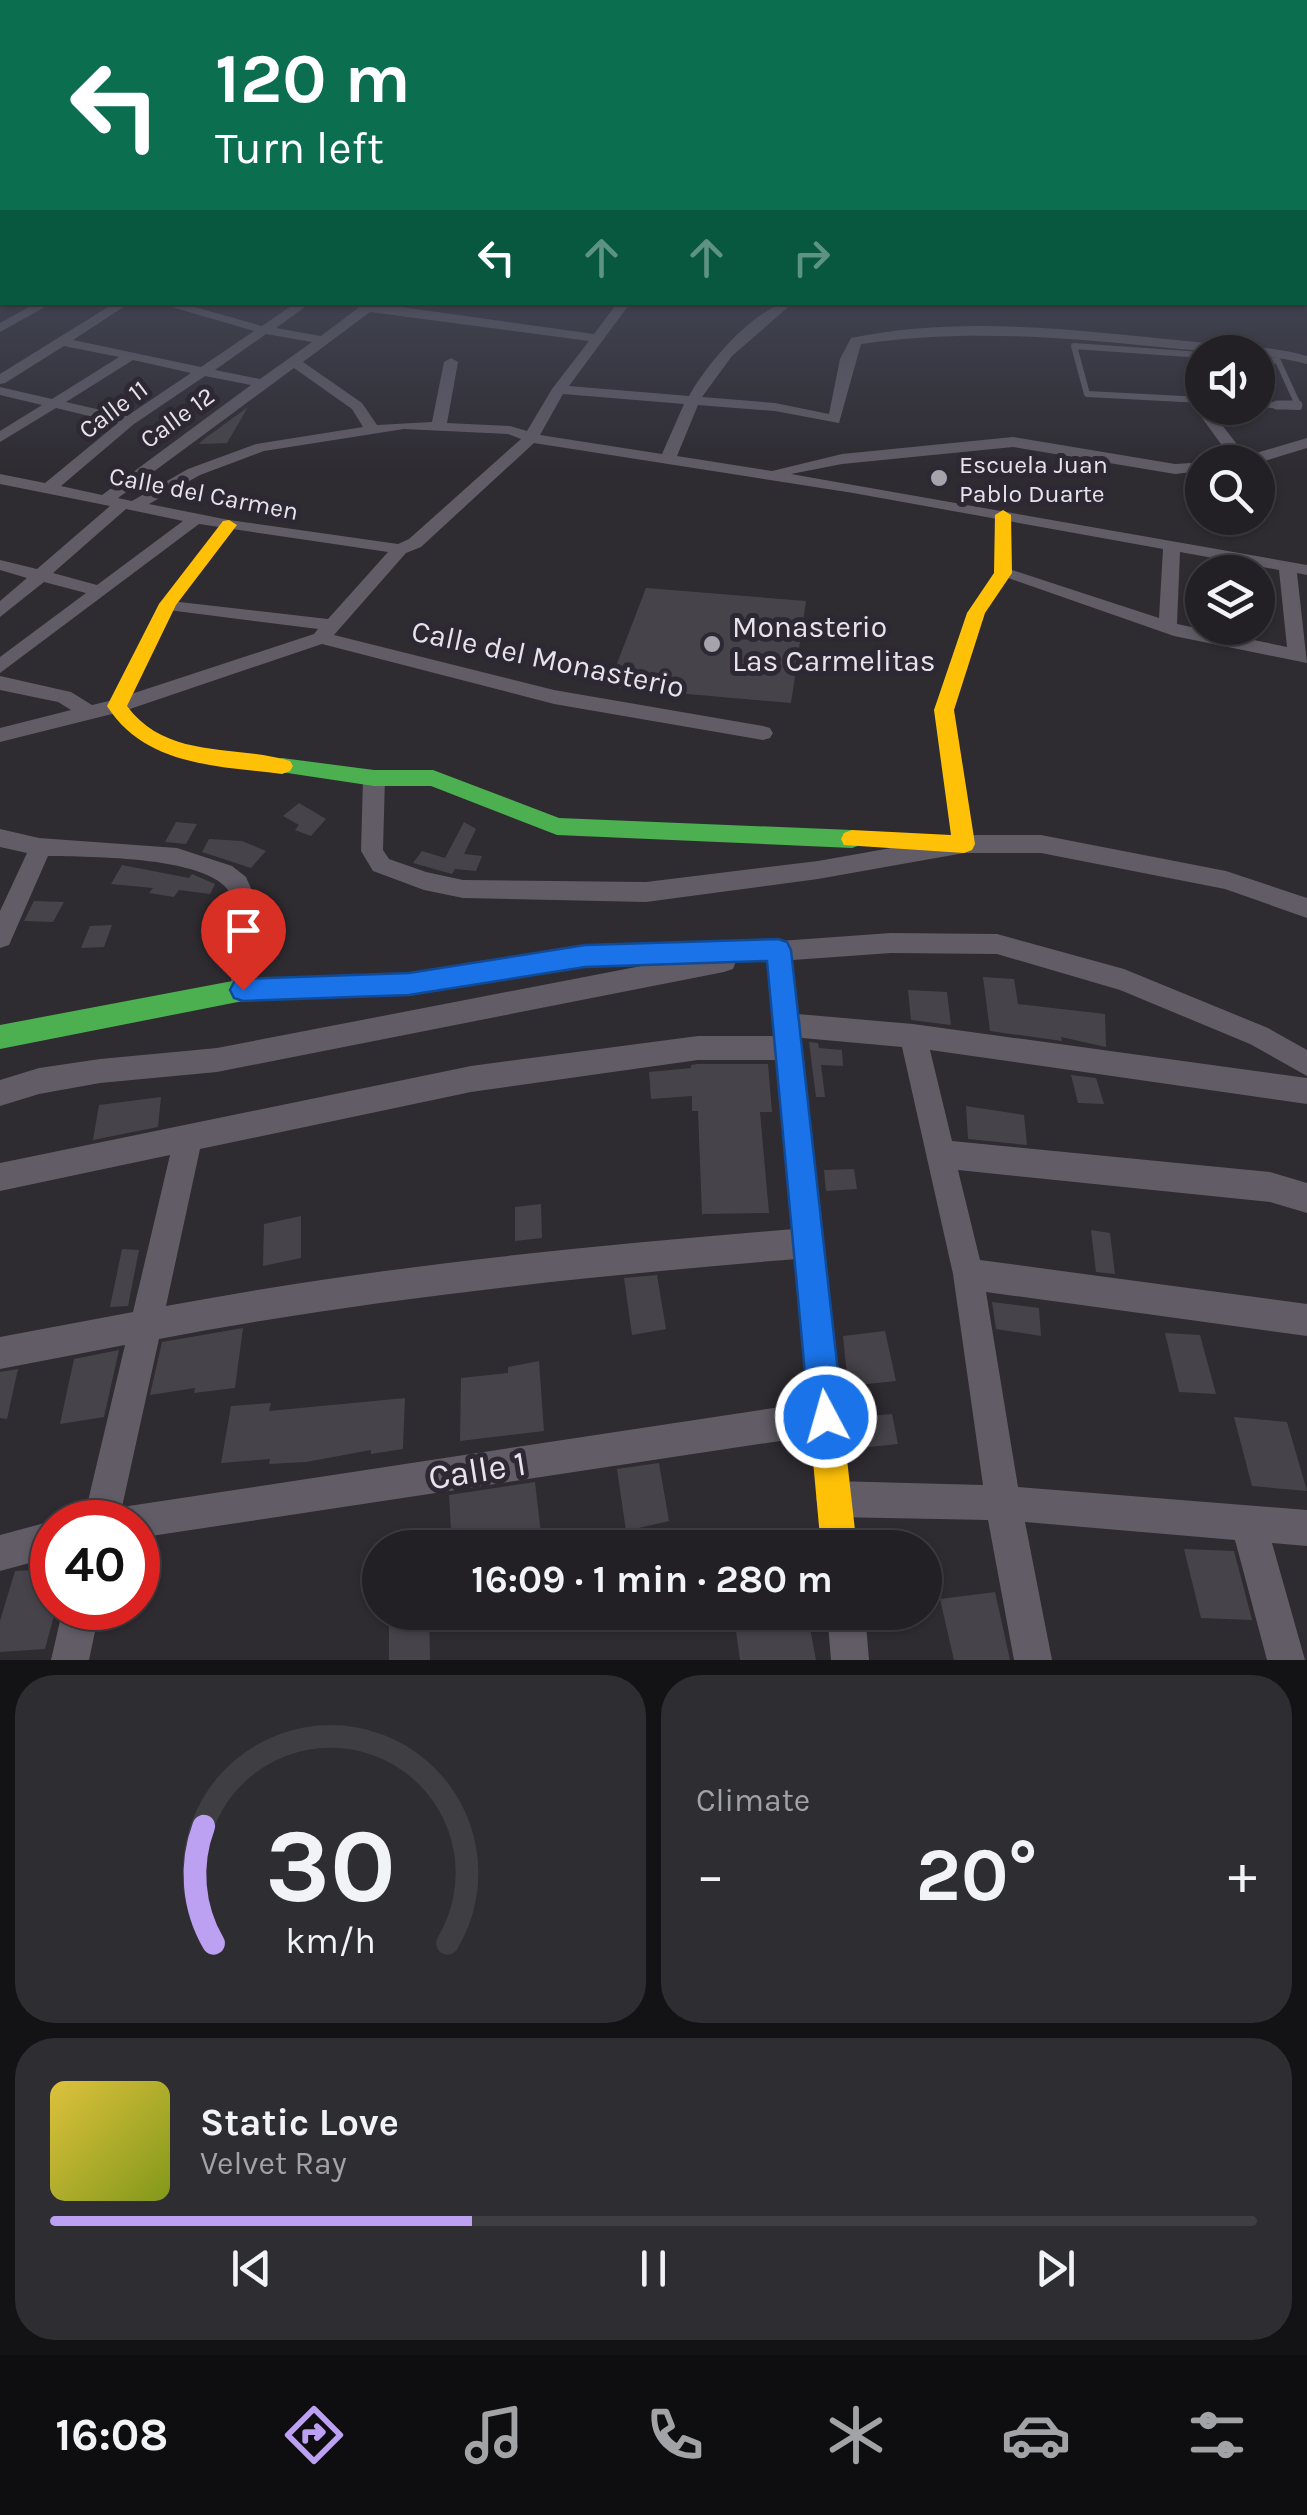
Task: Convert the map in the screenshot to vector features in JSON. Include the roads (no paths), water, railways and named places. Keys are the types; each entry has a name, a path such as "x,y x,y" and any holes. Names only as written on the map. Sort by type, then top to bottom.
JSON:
{"street":[{"path":"0,380 98,319"},
{"path":"224,319 322,340"},
{"name":"Calle 11","path":"48,488 129,422 280,319"},
{"name":"Calle 12","path":"120,504 182,437 296,363 351,319"},
{"path":"470,319 596,338"},
{"path":"0,735 117,706 326,631 400,549 416,543 530,438 559,389 611,319"},
{"path":"668,459 689,402 718,359 767,319"},
{"path":"559,389 775,407 833,424 840,406 848,352 856,342 894,334 966,332 1108,338 1307,360"},
{"path":"64,342 264,384"},
{"path":"0,437 132,355"},
{"path":"439,426 451,362"},
{"path":"296,363 356,406 372,429"},
{"path":"0,391 129,422"},
{"path":"0,612 120,504 233,455 372,429 439,426 510,430 530,438 767,474 1307,570"},
{"path":"767,474 842,459 1013,442 1185,468"},
{"path":"1275,452 1307,443"},
{"name":"Calle del Carmen","path":"0,479 229,525 400,549"},
{"path":"0,502 25,484"},
{"path":"964,844 944,710 976,613 1002,574 1003,515"},
{"path":"0,667 198,517"},
{"path":"117,706 168,604 229,525"},
{"path":"1168,628 1172,546"},
{"path":"0,565 100,591"},
{"path":"1002,574 1168,628 1302,656 1286,567"},
{"name":"Calle del Monasterio","path":"168,604 326,631 554,697 763,733"},
{"path":"0,683 64,696 90,713"},
{"path":"117,706 126,722 186,753 374,778 434,778 557,826 1041,844 1125,857 1226,880 1307,908"},
{"path":"374,778 372,852 381,865 464,890 646,892 818,870 964,844"},
{"path":"0,838 41,847 96,847 161,854 227,873 240,885 246,902 243,990"},
{"path":"0,938 41,847"},
{"path":"0,1037 243,990 409,984 585,956 891,943 998,944 1124,980 1259,1036 1307,1064"},
{"path":"778,950 837,1530"},
{"path":"0,1092 100,1071 217,1060 778,950"},
{"path":"913,1036 968,1274 1003,1503 1033,1660"},
{"path":"0,1176 472,1080 787,1037 913,1036 1307,1092"},
{"path":"106,1500 188,1138"},
{"path":"938,1154 1270,1187 1307,1198"},
{"path":"0,1353 291,1298 587,1261 808,1242"},
{"path":"968,1274 1307,1320"},
{"name":"Calle 1","path":"160,1517 826,1417"},
{"path":"834,1499 1003,1503 1307,1528"},
{"path":"1249,1525 1286,1660"},
{"path":"0,1554 30,1546"},
{"path":"70,1660 77,1630"},
{"path":"848,1630 850,1660"}],"lane":[{"path":"1185,354 1074,346 1086,394 1185,399"},
{"path":"1275,361 1299,407 1275,405"}],"place":[{"name":"Escuela Juan Pablo Duarte","path":"939,478"},
{"name":"Monasterio Las Carmelitas","path":"712,644"}]}
